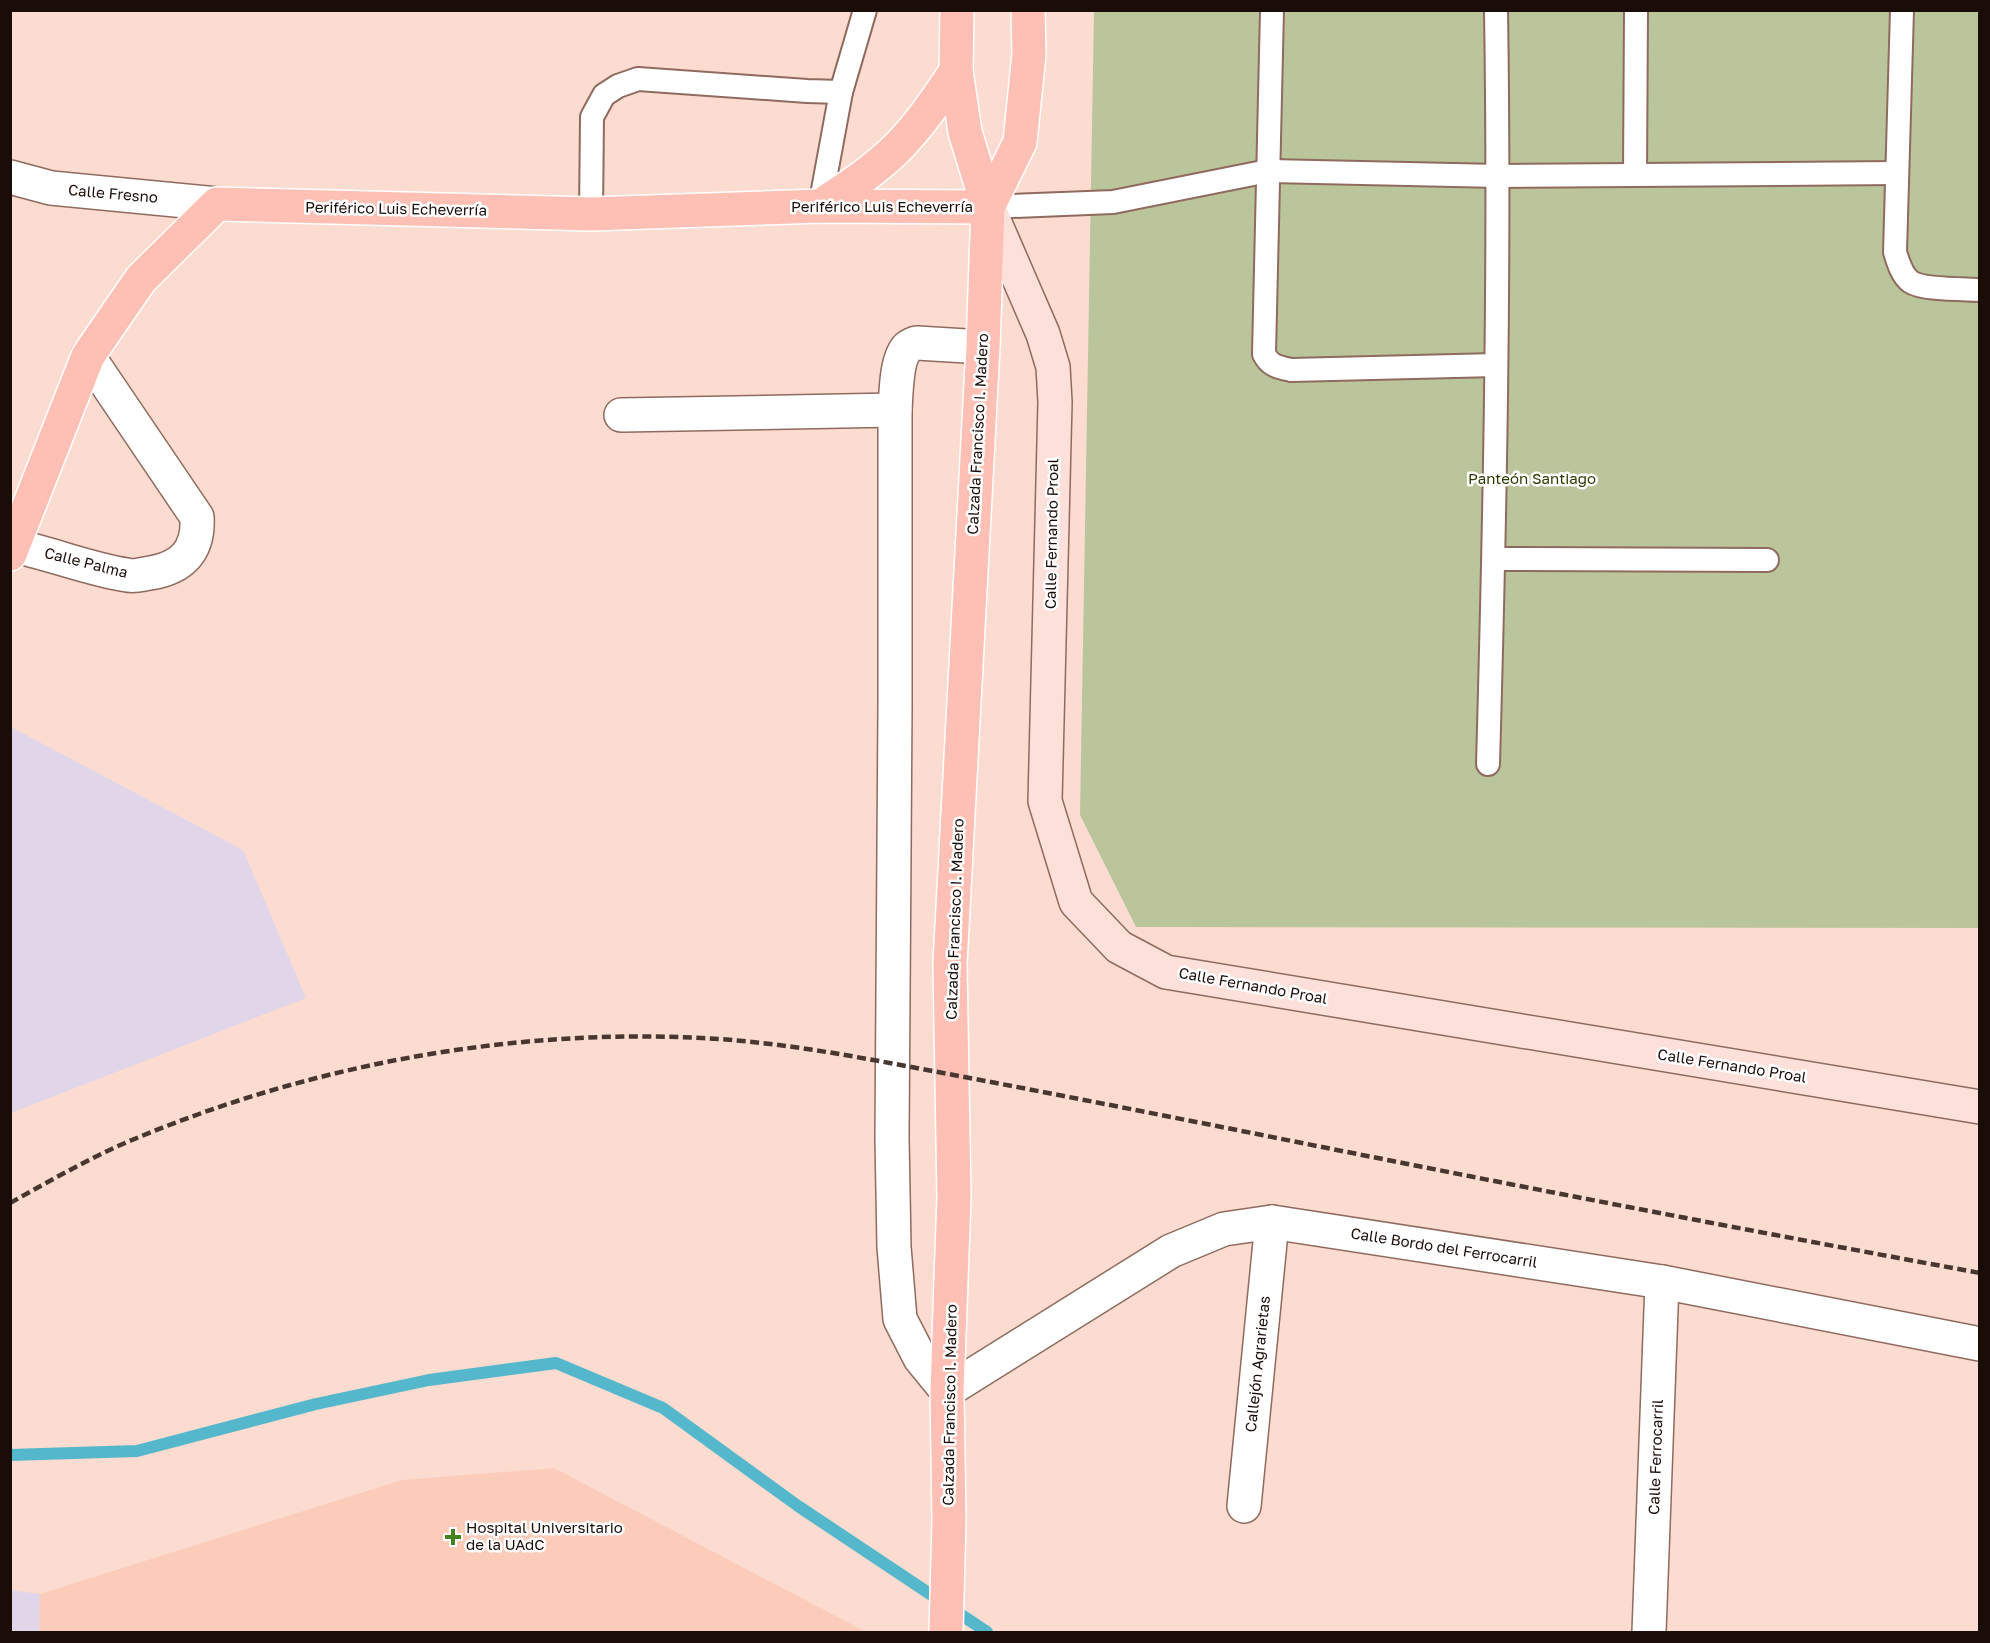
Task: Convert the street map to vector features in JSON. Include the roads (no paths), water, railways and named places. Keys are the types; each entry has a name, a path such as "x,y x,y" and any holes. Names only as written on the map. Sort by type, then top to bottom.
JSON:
{"main road":[{"name":"Calzada Francisco I. Madero","path":"946,1632 949,1520 947,1391 954,1197 950,964 983,347 988,207 965,132 956,71 957,10"},
{"name":"Calzada Francisco I. Madero","path":"988,207 1020,142 1029,54 1028,10"},
{"path":"820,206 860,180 897,148 929,111 956,71"},
{"path":"12,548 88,356 141,279 217,204"},
{"name":"Periférico Luis Echeverría","path":"217,204 591,214 820,206 988,207"}],"street":[{"name":"Calle Fresno","path":"10,177 51,188 217,204"},
{"name":"Calle Fernando Proal","path":"988,207 1043,333 1053,367 1055,402 1045,801 1076,902 1119,947 1166,972 1980,1107"},
{"path":"947,1391 920,1358 900,1318 894,1247 892,1126 896,706 895,410 899,370 908,347 917,343 983,347"},
{"name":"Calle Palma","path":"12,548 129,576 164,571 181,562 193,549 198,533 197,517 88,356"},
{"path":"621,415 895,410"},
{"name":"Calle Bordo del Ferrocarril","path":"947,1391 1171,1251 1224,1229 1272,1222 1662,1282 1980,1344"},
{"name":"Callejón Agrarietas","path":"1244,1506 1272,1222"},
{"name":"Calle Ferrocarril","path":"1649,1632 1662,1282"}],"lane":[{"path":"820,206 841,92 865,10"},
{"path":"1272,10 1264,354 1268,362 1276,367 1291,370 1496,365"},
{"path":"1488,764 1494,559 1499,176 1496,10"},
{"path":"1635,175 1636,10"},
{"path":"1902,10 1895,252 1901,269 1912,282 1932,287 1980,290"},
{"path":"591,214 592,117 604,95 618,86 638,79 841,92"},
{"path":"988,207 1113,202 1268,171 1499,176 1896,173"},
{"path":"1494,559 1767,560"}],"waterway":[{"path":"10,1455 137,1451 316,1404 429,1380 556,1363 663,1408 798,1506 987,1632"}],"railway":[{"path":"10,1203 118,1146 187,1118 258,1094 331,1074 478,1047 553,1040 628,1037 702,1038 793,1047 883,1062 1621,1206 1980,1273"}],"place":[{"name":"Hospital Universitario de la UAdC","path":"453,1537"}],"park label":[{"name":"Panteón Santiago","path":"1532,479"}]}
